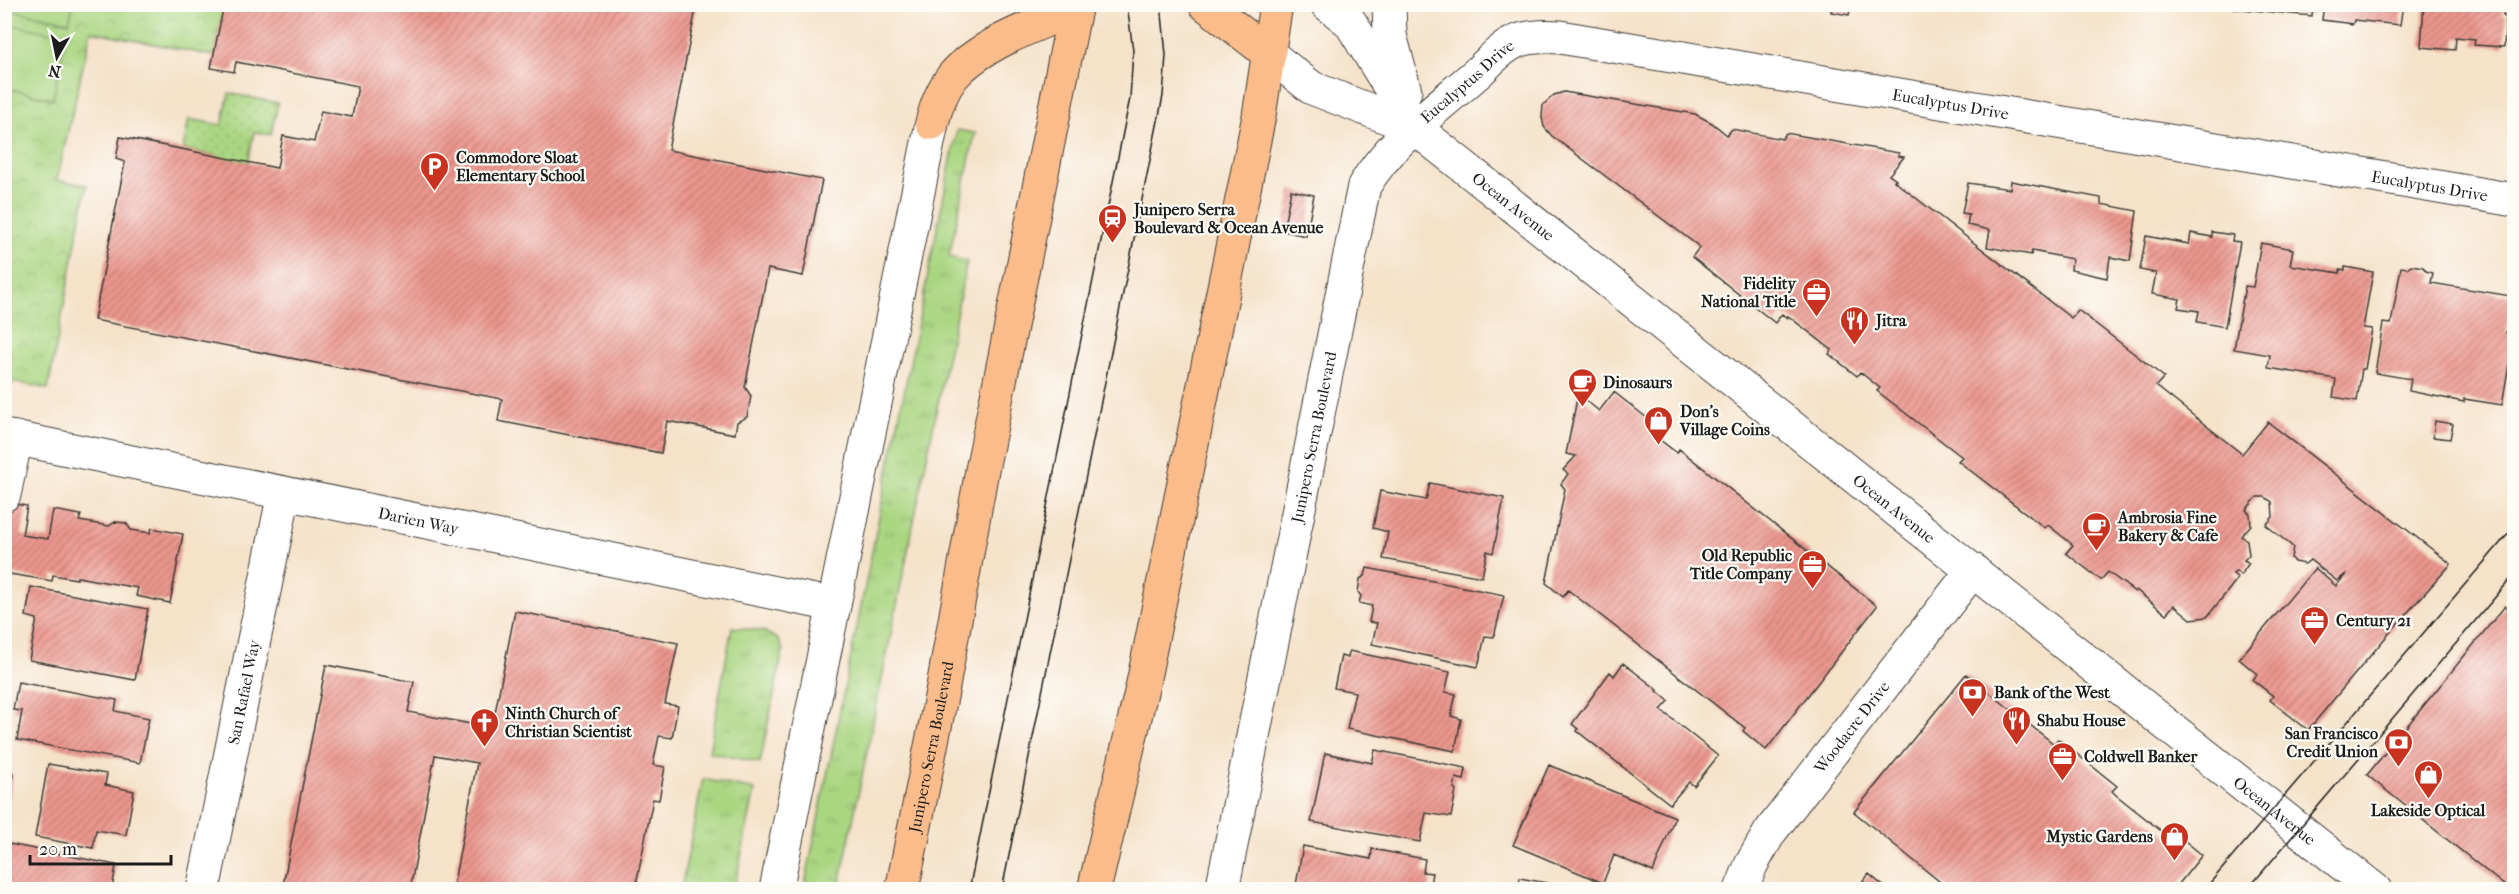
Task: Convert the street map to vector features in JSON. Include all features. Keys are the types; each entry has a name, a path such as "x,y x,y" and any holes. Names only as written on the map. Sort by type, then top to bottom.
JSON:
{"main road":[{"name":"Ocean Avenue","path":"1205,4 1269,54"},
{"path":"1253,4 1269,54"},
{"path":"1095,890 1132,740 1257,126 1276,4"},
{"path":"932,123 943,92 966,63 998,43 1076,6"},
{"name":"Junipero Serra Boulevard","path":"902,890 945,676 984,458 1076,6"}],"street":[{"name":"Ocean Avenue","path":"1327,4 1350,22 1415,128"},
{"path":"1389,4 1390,34 1415,128"},
{"name":"Eucalyptus Drive","path":"1415,128 1506,47 1525,39 1549,36 2514,200"},
{"name":"Ocean Avenue","path":"1269,54 1312,88 1415,128 2374,890"},
{"path":"776,890 932,123"},
{"name":"Junipero Serra Boulevard","path":"1222,890 1364,186 1386,156 1415,128"},
{"path":"4,495 10,437"},
{"name":"Darien Way","path":"10,437 834,605"},
{"name":"San Rafael Way","path":"202,890 284,494"},
{"name":"Woodacre Drive","path":"1741,890 1750,865 1770,832 1973,570"}],"green space":[{"path":"7,4 73,5 69,22 6,9"},
{"path":"4,5 224,5 214,56 91,31 57,180 87,185 48,389 5,380"},
{"path":"5,23 66,36 53,99 5,88"},
{"path":"229,93 278,103 271,135 254,132 248,163 183,149 189,119 222,125"},
{"path":"957,130 975,133 949,257 967,261 839,889 804,889"},
{"path":"732,627 763,631 778,639 783,650 760,763 709,752"},
{"path":"703,779 755,790 734,889 681,889"}],"building":[{"path":"224,4 697,4 668,150 822,180 803,276 768,269 745,387 751,396 747,417 737,422 735,434 667,421 661,453 498,421 502,399 94,320 125,162 116,159 120,137 277,168 283,136 314,142 321,111 352,117 358,86 236,62 234,72 211,68"},
{"path":"1833,4 1851,4 1849,15 1831,12"},
{"path":"2234,4 2313,4 2312,16 2233,8"},
{"path":"2324,4 2403,4 2400,25 2354,20 2353,24 2322,20"},
{"path":"2424,4 2504,4 2503,16 2506,17 2504,47 2474,45 2475,39 2456,37 2455,50 2421,47"},
{"path":"1564,92 1695,114 1712,123 1727,135 1732,129 1782,139 1786,133 1899,153 1898,156 1904,157 1889,175 1896,180 1894,181 2071,318 2078,310 2164,377 2156,386 2242,454 2268,422 2451,564 2308,730 2270,700 2273,696 2253,680 2257,674 2239,659 2315,568 2336,586 2347,573 2337,581 2310,560 2305,564 2294,562 2291,558 2293,547 2266,525 2273,517 2272,502 2265,497 2257,497 2246,510 2250,514 2251,525 2241,536 2247,540 2249,555 2244,560 2249,563 2241,575 2236,571 2233,574 2238,578 2207,617 2191,619 2174,605 2166,614 2136,590 2135,592 2108,572 2101,580 2066,553 2073,545 2048,525 2045,528 1958,461 1962,457 1877,391 1880,388 1860,372 1857,376 1829,354 1832,350 1788,316 1787,318 1782,314 1775,323 1692,257 1699,248 1697,245 1552,136 1544,127 1543,105 1554,95"},
{"path":"2011,181 2101,198 2101,204 2137,211 2130,261 2110,257 2107,278 2071,270 2072,259 2032,251 2031,255 1987,247 1990,230 1967,225 1969,214 1962,213 1968,183 2010,189"},
{"path":"1291,190 1314,195 1306,236 1283,231"},
{"path":"2212,232 2233,235 2232,241 2240,242 2225,327 2197,322 2199,311 2178,308 2180,299 2152,294 2156,273 2140,270 2146,236 2189,244 2191,233 2212,237"},
{"path":"2261,243 2293,249 2290,265 2340,273 2340,269 2345,270 2345,267 2373,272 2363,328 2372,329 2357,401 2333,397 2336,379 2268,368 2270,355 2234,349 2245,286 2253,287"},
{"path":"2411,265 2423,267 2426,271 2433,273 2431,283 2511,296 2506,333 2514,335 2502,405 2464,399 2464,402 2409,391 2411,379 2375,373 2383,323 2391,324 2401,267 2407,268"},
{"path":"1614,392 1661,429 1655,436 1677,453 1679,449 1877,606 1766,750 1743,731 1745,728 1568,590 1563,597 1546,583 1565,489 1561,484 1568,474 1563,470 1576,456 1566,454 1578,394 1599,411"},
{"path":"2435,421 2453,424 2450,439 2433,437"},
{"path":"1430,483 1504,498 1493,553 1487,551 1482,577 1383,559 1388,532 1373,528 1380,491 1426,500"},
{"path":"4,502 27,506 22,535 48,539 53,510 81,515 79,521 109,526 115,522 126,523 131,530 150,533 152,528 183,534 170,603 136,596 138,588 77,577 77,579 53,575 52,581 4,573"},
{"path":"1367,568 1504,595 1494,637 1485,636 1478,667 1372,644 1377,623 1369,622 1372,606 1359,603 1361,596 1358,592 1360,579 1365,576"},
{"path":"31,587 148,609 135,680 29,660 37,619 26,616"},
{"path":"2505,606 2514,614 2514,890 2510,890 2367,775"},
{"name":"Ninth Church of Christian Scientist","path":"515,611 678,643 665,704 678,706 672,738 659,736 653,765 665,767 659,800 653,799 635,890 468,890 453,887 477,763 435,755 410,890 282,890 326,665 414,682 408,712 492,728"},
{"path":"1349,651 1450,672 1445,692 1456,694 1451,716 1461,719 1455,751 1347,729 1355,692 1334,688 1341,656 1348,658"},
{"path":"1623,663 1669,701 1661,710 1718,756 1694,786 1689,782 1670,804 1577,731 1578,729 1572,724 1610,672 1614,676"},
{"path":"1966,674 2054,744 2058,739 2117,786 2112,791 2116,795 2174,841 2179,836 2202,855 2174,890 1950,890 1854,812"},
{"path":"18,682 117,700 115,711 149,718 140,763 17,740 22,711 13,710"},
{"path":"1375,750 1466,768 1464,780 1456,778 1451,817 1426,813 1420,842 1311,822 1325,753 1372,763"},
{"path":"48,764 107,774 105,785 134,791 126,835 96,830 93,848 35,837"},
{"path":"1549,765 1675,817 1653,872 1614,855 1603,883 1513,845"},
{"path":"4,772 13,774 7,810 4,809"},
{"path":"4,843 116,865 112,890 4,890"},
{"path":"1303,846 1371,859 1372,849 1425,859 1423,872 1432,873 1429,890 1309,890 1310,887 1296,885"},
{"path":"1869,874 1888,890 1856,890"},
{"path":"1520,878 1574,888 1574,890 1518,890"}],"tram line":[{"path":"969,890 1130,98 1133,51 1127,4"},
{"path":"1002,890 1163,96 1166,55 1161,4"},
{"path":"2204,890 2514,527"},
{"path":"2247,890 2514,575"}],"place":[{"name":"Commodore Sloat Elementary School","path":"435,192"},
{"name":"Junipero Serra Boulevard & Ocean Avenue","path":"1113,244"},
{"name":"Fidelity National Title","path":"1817,318"},
{"name":"Jitra","path":"1855,346"},
{"name":"Dinosaurs","path":"1582,408"},
{"name":"Don's Village Coins","path":"1659,446"},
{"name":"Ambrosia Fine Bakery & Cafe","path":"2097,552"},
{"name":"Old Republic Title Company","path":"1813,590"},
{"name":"Century 21","path":"2315,646"},
{"name":"Bank of the West","path":"1973,718"},
{"name":"Shabu House","path":"2016,746"},
{"name":"Ninth Church of Christian Scientist","path":"484,748"},
{"name":"San Francisco Credit Union","path":"2399,768"},
{"name":"Coldwell Banker","path":"2063,782"},
{"name":"Lakeside Optical","path":"2428,800"},
{"name":"Mystic Gardens","path":"2174,862"}]}
